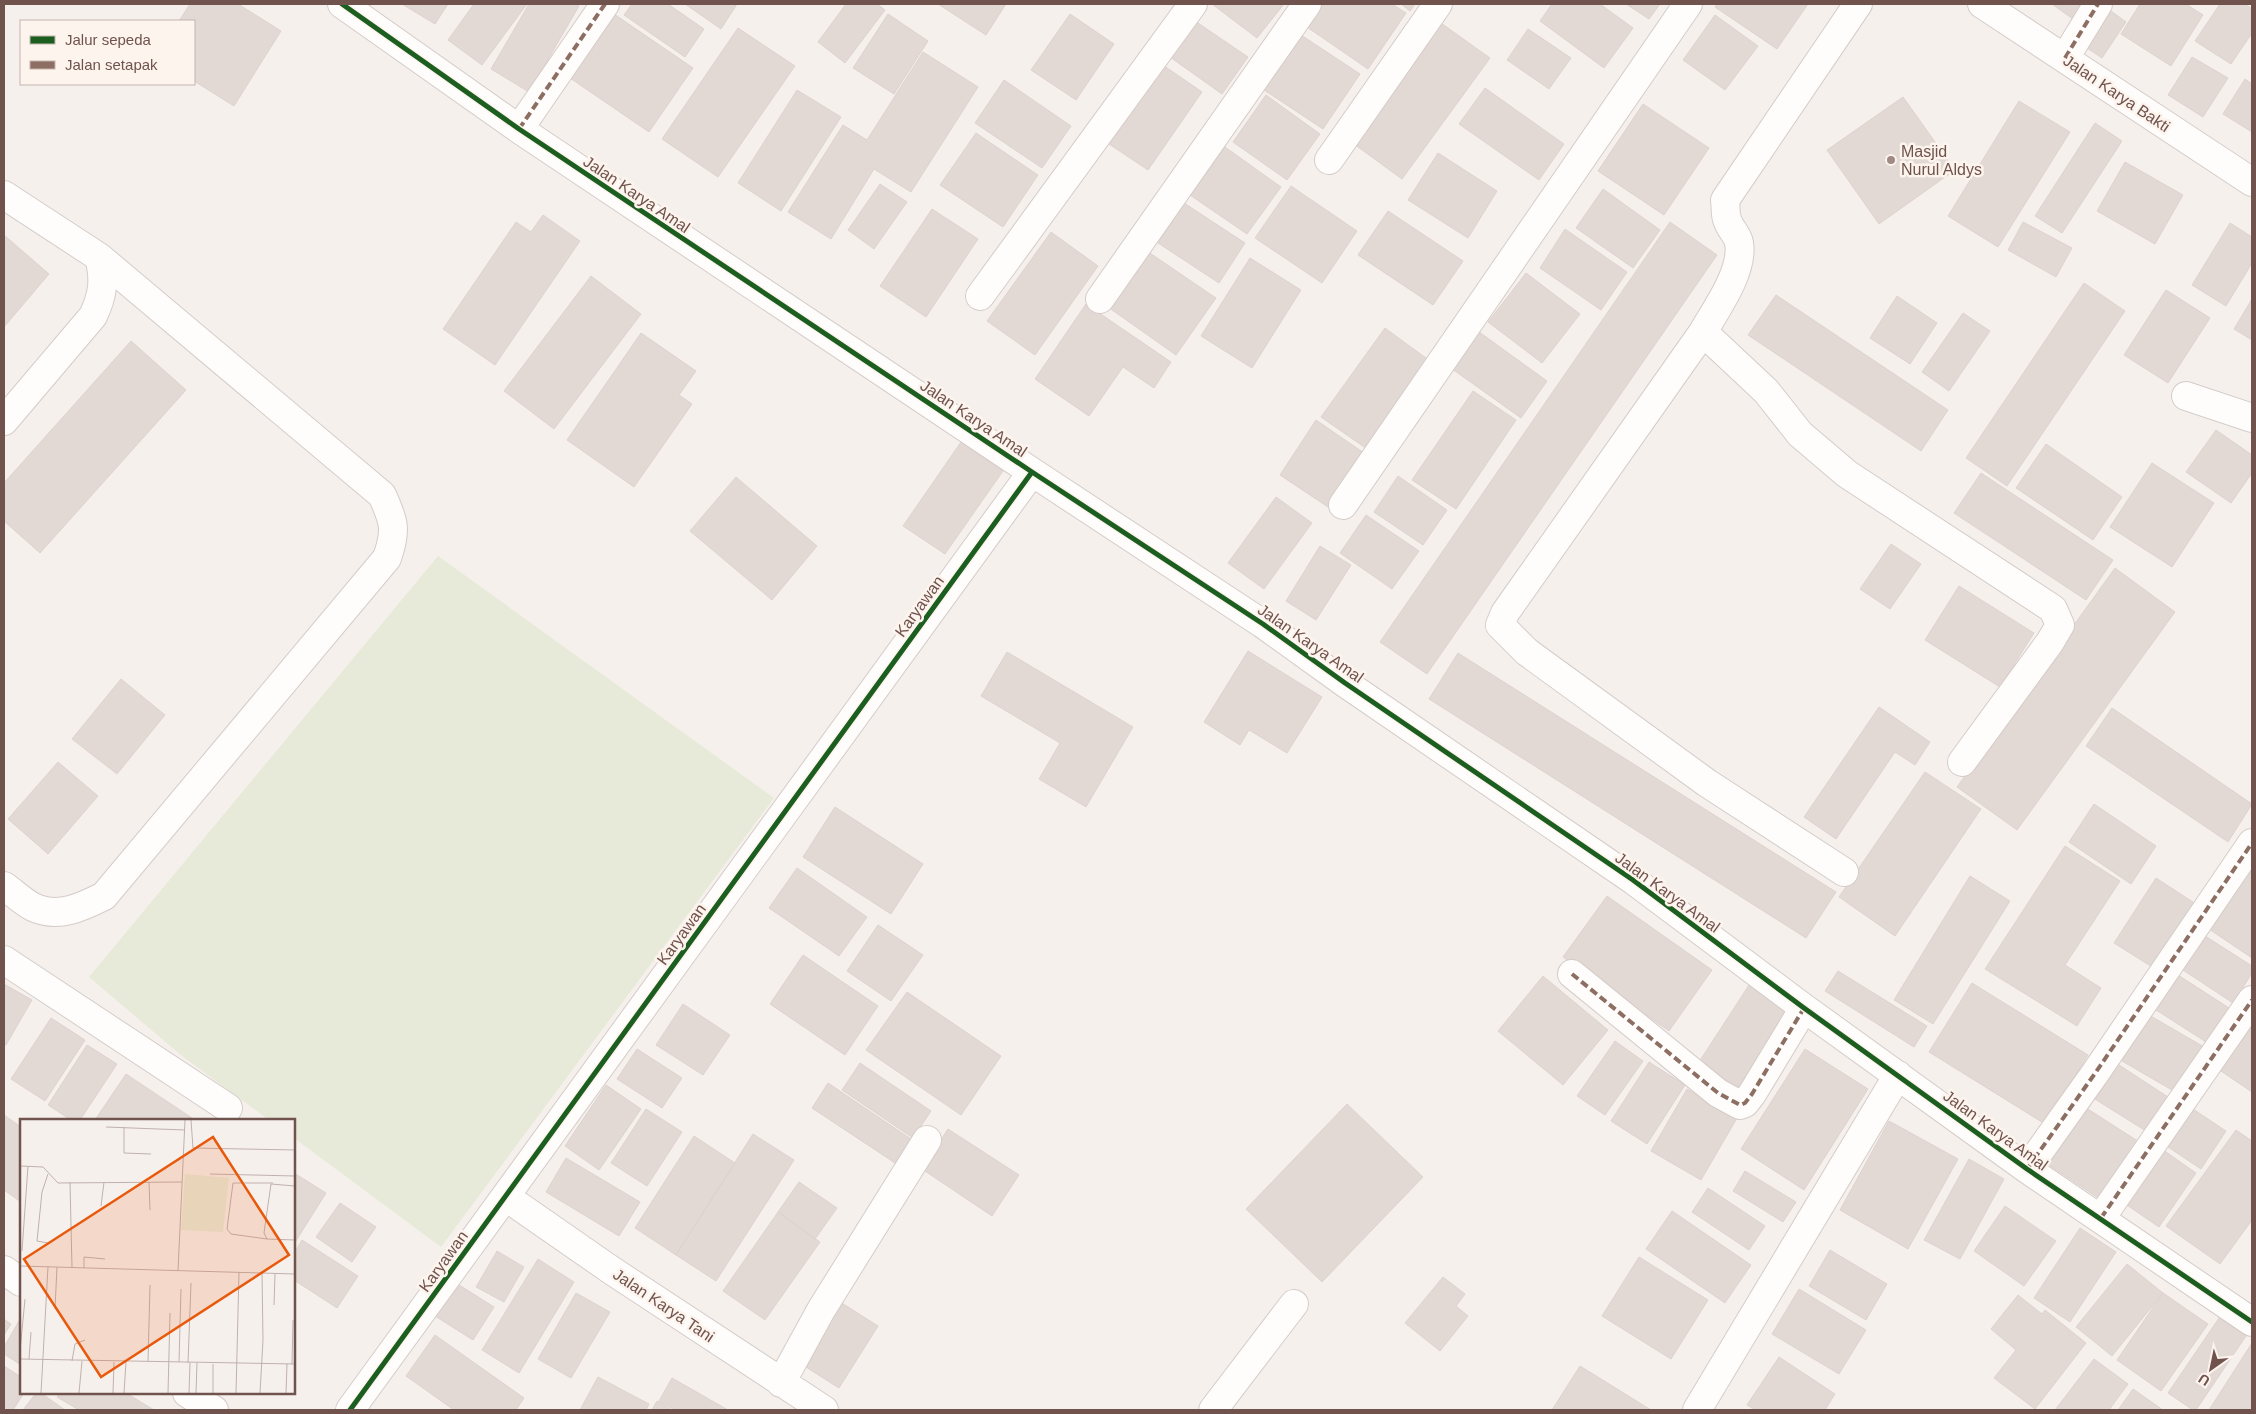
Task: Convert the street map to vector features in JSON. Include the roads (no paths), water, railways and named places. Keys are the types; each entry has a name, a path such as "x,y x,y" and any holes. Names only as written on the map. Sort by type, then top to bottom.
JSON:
{"street":[{"name":"Jalan Karya Amal","path":"342,4 519,130 1263,624 1345,683 1633,880 1804,1008 2027,1169 2252,1322"},
{"path":"519,130 605,4"},
{"path":"980,296 1193,4"},
{"path":"1100,299 1307,4"},
{"path":"1329,160 1438,4"},
{"path":"1344,505 1688,4"},
{"path":"1844,872 1699,777 1527,652 1500,625 1505,613 1595,482 1702,332 1731,282 1738,260 1739,242 1727,219 1725,200 1858,4"},
{"name":"Jalan Karya Bakti","path":"1982,4 2252,182"},
{"path":"2065,58 2098,4"},
{"path":"4,195 98,257 382,495 392,518 393,540 386,558 104,896 78,909 57,912 33,907 4,886"},
{"path":"4,421 93,316 103,291 103,272 98,257"},
{"path":"1702,332 1766,391 1800,434 1847,474 2053,609 2060,625 2050,642 1962,762"},
{"path":"2186,396 2252,418"},
{"name":"Karyawan","path":"350,1410 1032,472"},
{"path":"2027,1169 2096,1072 2252,843"},
{"path":"4,960 228,1108"},
{"path":"1572,974 1718,1093 1740,1105 1745,1103 1752,1094 1804,1008"},
{"path":"2101,1218 2252,1000"},
{"path":"1697,1410 1898,1075"},
{"path":"781,1383 821,1310 927,1140"},
{"name":"Jalan Karya Tani","path":"506,1197 611,1270 824,1410"},
{"path":"4,1270 20,1281"},
{"path":"1213,1410 1294,1304"},
{"path":"189,1394 214,1410"}],"place":[{"name":"Masjid Nurul Aldys","path":"1891,160"}]}
